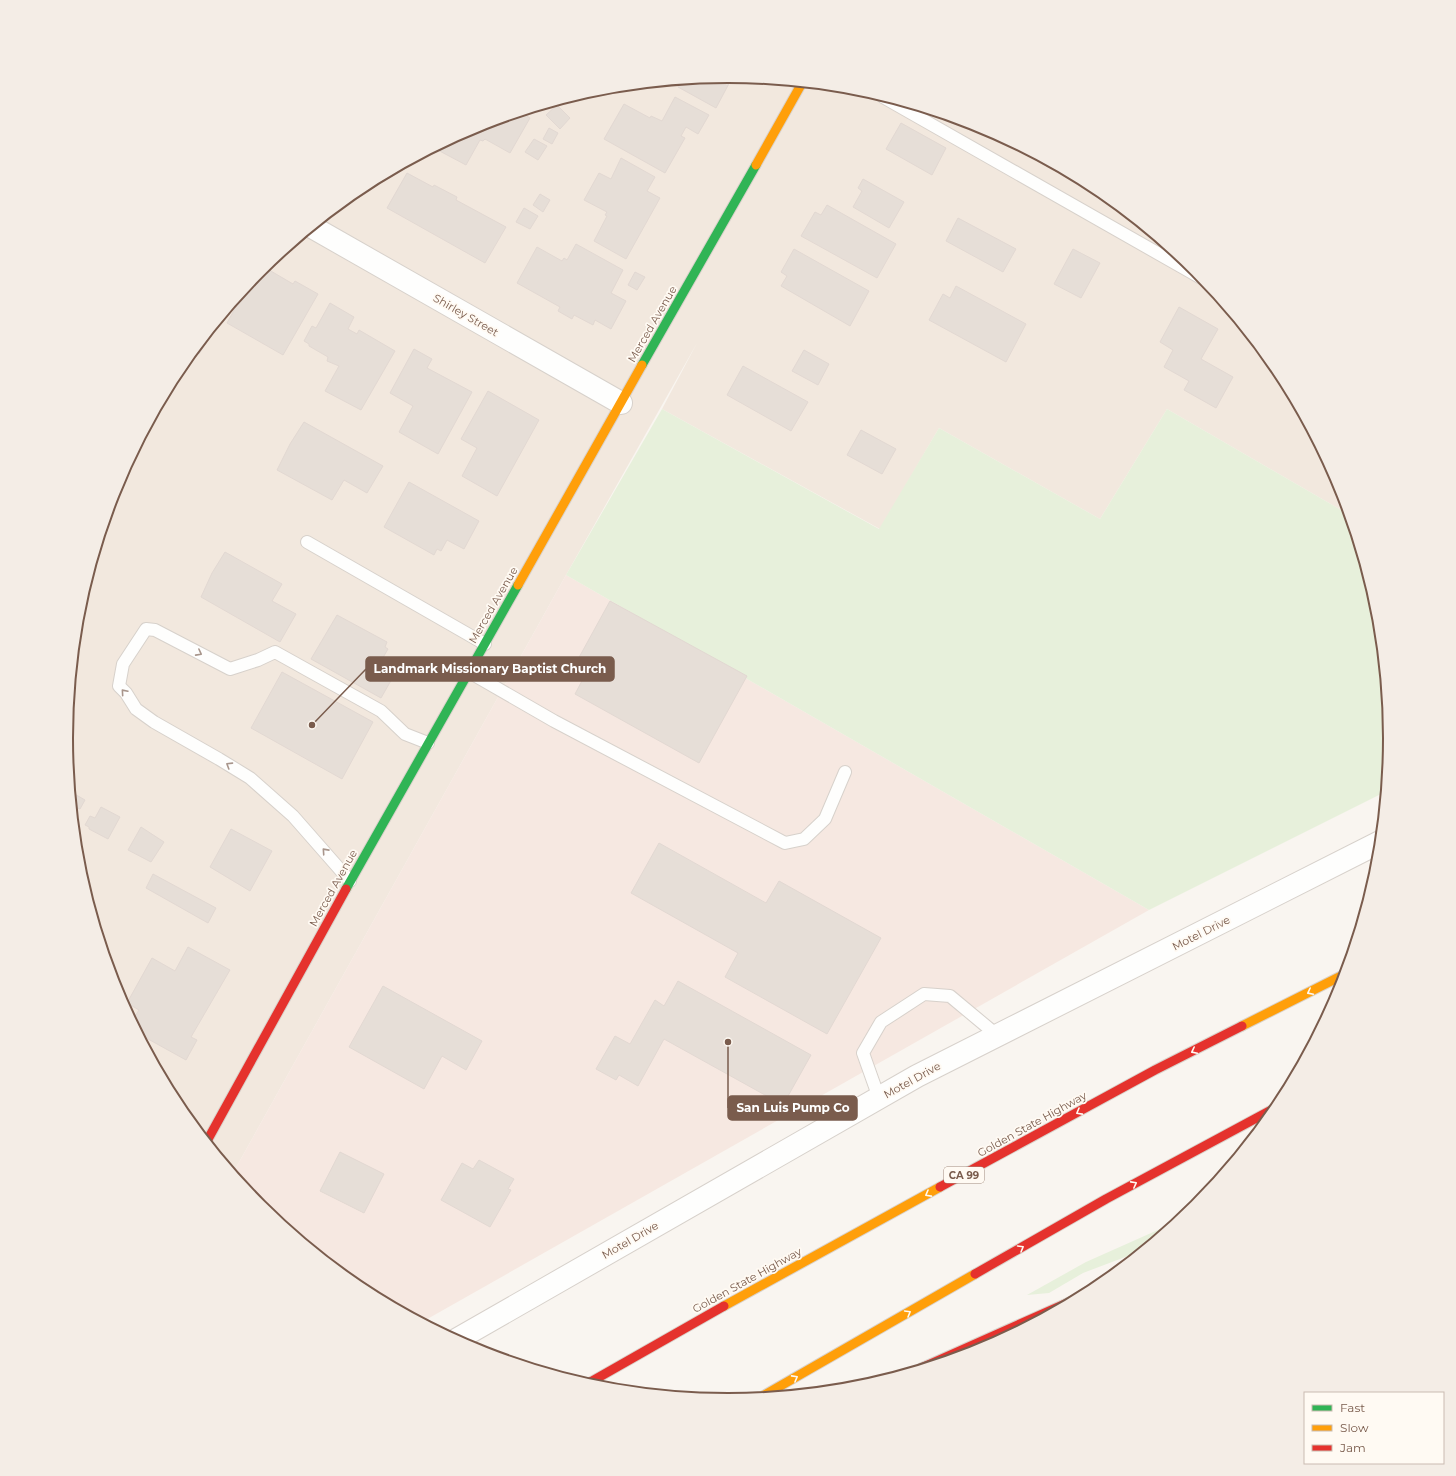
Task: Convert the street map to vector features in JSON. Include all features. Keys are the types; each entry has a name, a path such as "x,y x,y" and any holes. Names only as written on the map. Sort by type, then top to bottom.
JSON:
{"main road":[{"name":"Merced Avenue","path":"208,1137 350,881 800,87"},
{"name":"Golden State Highway","path":"596,1379 767,1282 1155,1070 1337,978"},
{"path":"770,1392 1106,1199 1265,1114"},
{"path":"967,1347 1020,1324"}],"street":[{"name":"Shirley Street","path":"319,226 621,403"},
{"name":"Motel Drive","path":"462,1336 917,1076 1373,845"}],"lane":[{"path":"897,105 1183,268"},
{"path":"307,542 484,644"},
{"path":"350,881 293,816 250,778 154,722 136,709 126,693 119,686 123,664 146,630 155,630 230,669 258,660 274,652 381,711 405,734 428,743"},
{"path":"469,672 554,721 785,843 804,839 826,819 845,772"},
{"path":"878,1098 863,1053 881,1022 924,994 950,996 998,1036"}],"shaded area":[{"path":"685,84 771,84 856,96 898,105 939,118 979,133 1018,151 1056,171 1092,193 1127,218 1191,275 1248,339 1273,374 1315,448 1342,510 1167,409 1100,519 939,428 880,529 662,409 697,343 235,1169 208,1137 183,1102 141,1028 123,989 95,908 86,866 74,781 74,695 79,653 95,568 108,527 123,487 141,448 161,410 183,374 208,339 265,275 329,218 364,193 438,151 477,133 517,118 558,105 643,89"},
{"path":"566,575 1149,910 427,1319 364,1283 329,1258 265,1201 235,1169"}],"green space":[{"path":"662,409 879,529 939,428 1100,519 1167,409 1342,510 1361,568 1377,653 1382,695 1383,738 1380,794 1149,910 566,575"},
{"path":"1162,1228 1131,1255 1083,1273 1049,1293 1027,1295 1086,1262"}],"building":[{"path":"729,83 716,108 678,87 679,85 685,84"},
{"path":"675,97 709,115 698,134 686,127 681,136 685,138 665,173 604,139 624,104 650,118 651,116 662,121"},
{"path":"557,105 570,118 560,129 546,115"},
{"path":"526,115 530,118 510,153 485,139 483,141 480,140 466,165 439,151 517,118"},
{"path":"901,123 946,148 932,175 886,149"},
{"path":"549,128 558,133 552,144 543,139"},
{"path":"534,139 547,146 538,160 525,152"},
{"path":"621,158 655,177 647,191 660,198 626,259 594,241 607,216 605,215 607,212 584,200 599,173 611,179"},
{"path":"407,173 433,187 434,185 457,197 456,200 506,227 485,263 387,208"},
{"path":"863,179 904,202 889,228 853,207 862,191 858,188"},
{"path":"540,194 550,200 543,212 533,205"},
{"path":"827,205 896,244 877,278 801,236 815,212 821,215"},
{"path":"524,208 538,216 530,229 516,222"},
{"path":"958,218 1016,249 1003,272 946,241"},
{"path":"576,244 623,270 611,293 626,301 611,329 595,320 593,325 574,315 572,319 558,311 560,307 517,283 537,247 562,261 564,258 567,260"},
{"path":"794,249 869,291 850,326 781,286 787,276 781,272"},
{"path":"1073,249 1100,263 1081,298 1054,284"},
{"path":"270,270 293,284 295,281 318,294 283,355 227,323 237,305"},
{"path":"635,272 645,277 637,290 628,285"},
{"path":"956,286 1026,324 1006,362 929,320 943,294 950,298"},
{"path":"330,303 354,317 348,329 357,334 359,330 395,351 361,410 325,391 339,366 327,361 328,357 309,346 309,344 304,341 312,326 316,328"},
{"path":"1179,307 1218,329 1201,359 1233,377 1216,408 1184,390 1189,381 1164,367 1173,350 1160,342"},
{"path":"206,343 199,354 198,353"},
{"path":"414,349 432,359 427,368 472,392 438,454 399,432 413,406 390,393"},
{"path":"804,350 829,364 818,385 792,371"},
{"path":"743,366 808,402 791,431 727,395"},
{"path":"488,391 539,420 497,496 462,476 477,448 461,439"},
{"path":"304,422 383,466 367,493 344,480 332,500 277,470 290,444"},
{"path":"861,430 896,449 882,474 847,455"},
{"path":"409,482 479,521 464,549 447,540 441,551 437,549 434,555 384,527"},
{"path":"225,552 282,584 272,601 296,614 280,642 201,597 212,573"},
{"path":"610,601 747,676 699,763 575,694 583,679 571,672"},
{"path":"337,615 387,642 385,647 388,649 381,661 397,670 381,698 311,659"},
{"path":"282,672 373,722 342,779 251,728"},
{"path":"76,795 85,800 80,809 77,808"},
{"path":"101,807 120,817 108,839 89,829 89,827 85,825 90,816 95,818"},
{"path":"141,827 164,842 151,862 128,850"},
{"path":"231,829 272,851 250,891 210,867"},
{"path":"659,843 766,903 779,881 881,938 827,1034 725,977 738,953 631,893"},
{"path":"153,874 216,908 208,923 146,888"},
{"path":"188,947 230,970 191,1037 197,1040 186,1060 146,1038 135,1016 139,1010 130,1005 128,1001 152,958 175,971"},
{"path":"678,981 811,1055 783,1105 664,1039 638,1086 619,1075 616,1080 596,1069 615,1036 630,1044 655,1000 664,1006"},
{"path":"383,986 482,1041 466,1070 442,1056 424,1089 349,1047"},
{"path":"340,1152 384,1174 364,1213 320,1191"},
{"path":"479,1160 514,1179 508,1189 511,1190 490,1227 441,1200 462,1163 473,1169"}],"traffic: fast":[{"path":"642,365 756,165"},
{"path":"346,889 518,585"}],"traffic: slow":[{"path":"756,165 800,87"},
{"path":"518,585 642,365"},
{"path":"1242,1026 1337,978"},
{"path":"724,1306 940,1187"},
{"path":"770,1392 975,1274"}],"traffic: jam":[{"path":"209,1138 346,889"},
{"path":"940,1187 1155,1070 1242,1026"},
{"path":"975,1274 1106,1199 1265,1114"},
{"path":"596,1379 724,1306"},
{"path":"967,1347 1020,1324"}],"place":[{"name":"Landmark Missionary Baptist Church","path":"312,725"},
{"name":"San Luis Pump Co","path":"728,1042"}]}
